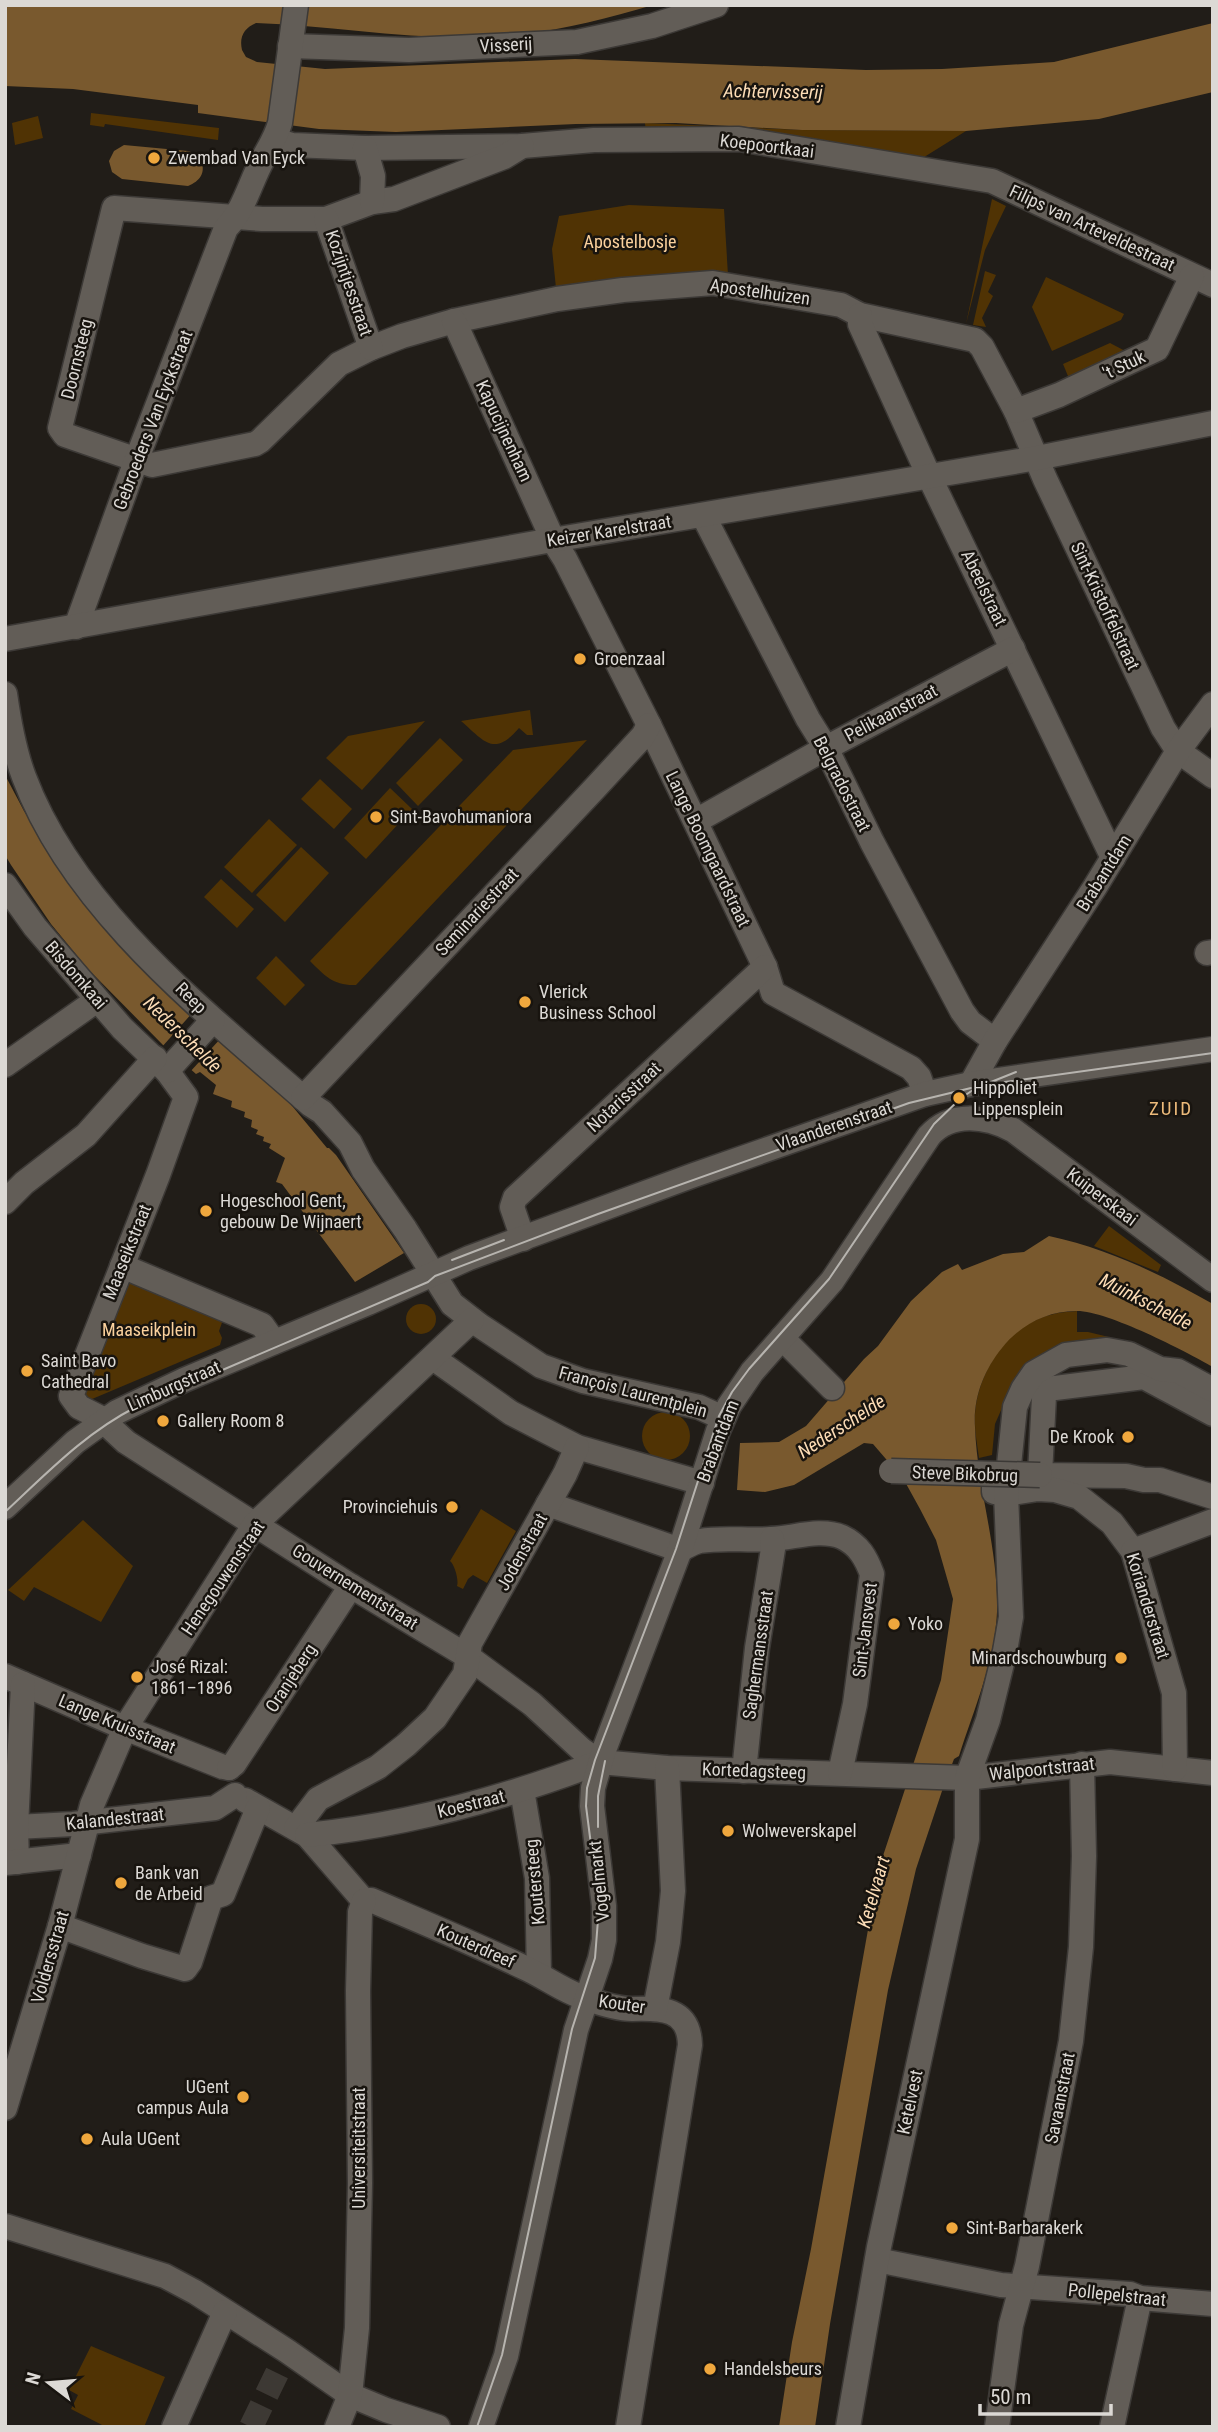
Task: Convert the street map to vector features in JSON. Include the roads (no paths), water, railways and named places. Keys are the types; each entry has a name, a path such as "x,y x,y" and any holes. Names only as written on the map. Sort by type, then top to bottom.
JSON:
{"street":[{"name":"Visserij","path":"292,35 409,50 577,42 652,26 716,5"},
{"path":"278,132 292,35"},
{"name":"Koepoortkaai","path":"278,132 292,145 365,148 522,146 594,140 739,139 969,176"},
{"name":"Gebroeders Van Eyckstraat","path":"76,626 226,228 237,217 263,158 278,132"},
{"name":"Koepoortkaai","path":"326,219 372,202 394,199 505,157 522,146"},
{"path":"365,148 373,176 372,202"},
{"name":"Filips van Arteveldestraat","path":"969,176 1004,187 1202,280"},
{"name":"Doornsteeg","path":"136,461 65,435 60,428 114,208 237,217"},
{"path":"237,217 326,219"},
{"name":"Kozijntjesstraat","path":"326,219 371,348"},
{"name":"'t Stuk","path":"1016,411 1059,395 1157,349 1202,280"},
{"name":"Apostelhuizen","path":"136,461 159,464 255,444 339,364 402,335 557,299 713,283 841,305 860,315 975,340 982,347 1016,411 1037,458"},
{"name":"Abeelstraat","path":"860,315 860,324 929,476 1113,859"},
{"name":"Kapucijnenham","path":"454,321 553,540"},
{"name":"Keizer Karelstraat","path":"5,639 553,540 1037,458 1213,423"},
{"name":"Sint-Kristoffelstraat","path":"1037,458 1163,728 1178,751"},
{"name":"Belgradostraat","path":"703,515 962,1011 970,1022 995,1041"},
{"name":"Lange Boomgaardstraat","path":"553,540 696,821 765,967 772,993 911,1068 919,1077 925,1094"},
{"name":"Pelikaanstraat","path":"696,821 826,748 1013,649"},
{"name":"Reep","path":"5,694 10,727 23,776 48,830 99,905 211,1022 322,1112 350,1143 363,1169 428,1273"},
{"name":"Brabantdam","path":"995,1041 1113,859 1178,751 1213,704"},
{"name":"Seminariestraat","path":"303,1098 595,788 643,736 649,725"},
{"path":"1178,751 1213,776"},
{"name":"Bisdomkaai","path":"5,885 34,927 122,1028 165,1063 186,1097 153,1187"},
{"name":"Notarisstraat","path":"523,1239 512,1208 514,1198 765,967"},
{"path":"5,1065 97,1000"},
{"path":"5,1202 24,1183 86,1135 211,1022"},
{"path":"971,1084 995,1041"},
{"name":"Vlaanderenstraat","path":"368,1303 428,1273 925,1094 971,1084 1213,1049"},
{"name":"Brabantdam","path":"600,1762 680,1550 723,1418 743,1384 849,1259 937,1126 959,1119 988,1120"},
{"name":"Kuiperskaai","path":"988,1120 1013,1130 1213,1280"},
{"name":"Maaseikstraat","path":"103,1421 79,1407 71,1396 153,1187"},
{"path":"468,1315 457,1297 456,1283 461,1266 469,1258"},
{"path":"122,1266 262,1325 274,1342"},
{"name":"François Laurentplein","path":"428,1273 452,1304 541,1366 583,1381 699,1407 723,1418"},
{"name":"Limburgstraat","path":"5,1507 75,1442 103,1421 140,1400 368,1303"},
{"name":"Henegouwenstraat","path":"90,1814 125,1728 255,1524 433,1358 468,1315"},
{"path":"782,1338 832,1388"},
{"name":"Ketelvest","path":"848,2427 877,2260 967,1839 958,1777 988,1720 1011,1617 1006,1494 1015,1407 1034,1373 1066,1355 1088,1351 1107,1350 1129,1354 1160,1369 1178,1371 1213,1391"},
{"path":"433,1358 511,1413 577,1447 702,1483"},
{"path":"1040,1475 1044,1396 1047,1389 1144,1377 1213,1414"},
{"name":"Gouvernementstraat","path":"103,1421 126,1442 351,1586 467,1656 532,1704 582,1750 600,1762"},
{"name":"Jodenstraat","path":"302,1832 318,1799 378,1767 435,1718 465,1674 470,1643 565,1474 577,1447"},
{"name":"Steve Bikobrug","path":"891,1471 1126,1476 1151,1485 1160,1480 1213,1497"},
{"name":"Korianderstraat","path":"1006,1494 1046,1489 1079,1497 1112,1524 1133,1551 1174,1693 1175,1769"},
{"path":"548,1504 680,1550"},
{"path":"1133,1551 1213,1521"},
{"name":"Sint-Jansvest","path":"680,1550 698,1541 831,1534 844,1538 866,1557 872,1574 855,1704 840,1773"},
{"name":"Saghermansstraat","path":"744,1771 757,1647 773,1549 772,1539"},
{"name":"Oranjeberg","path":"229,1768 351,1586"},
{"path":"14,1680 16,1826 11,1863 79,1855"},
{"name":"Lange Kruisstraat","path":"14,1680 125,1728 223,1768 229,1768"},
{"name":"Kortedagsteeg","path":"600,1762 618,1766 909,1775"},
{"name":"Koestraat","path":"302,1832 339,1832 455,1810 600,1762"},
{"name":"Vogelmarkt","path":"586,1999 600,1959 605,1924 592,1806 593,1788 600,1762"},
{"name":"Walpoortstraat","path":"909,1775 958,1777 1110,1762 1213,1773"},
{"name":"Savaanstraat","path":"997,2427 1011,2325 1027,2266 1066,2068 1077,1988 1084,1856 1082,1764"},
{"path":"229,1768 225,1802 255,1816 302,1832 364,1901"},
{"path":"655,2009 668,1942 673,1891 667,1768"},
{"name":"Koutersteeg","path":"522,1790 537,1878 539,1975"},
{"name":"Kalandestraat","path":"16,1826 90,1814 225,1802"},
{"name":"Voldersstraat","path":"5,2108 60,1926 90,1814"},
{"path":"60,1926 185,1969 190,1962 211,1898 223,1895 255,1816"},
{"name":"Kouterdreef","path":"364,1901 371,1900 539,1975 586,1999"},
{"name":"Universiteitstraat","path":"337,2427 350,2395 357,2328 358,1991 360,1912 364,1901"},
{"name":"Kouter","path":"481,2427 506,2356 576,2030 586,1999 631,2009 670,2012 680,2017 690,2034 628,2427"},
{"path":"5,2226 165,2276 225,2312 283,2360 350,2395 438,2427"},
{"name":"Pollepelstraat","path":"877,2260 1001,2285 1130,2294 1140,2298 1213,2304"},
{"path":"1112,2427 1140,2298"},
{"path":"174,2427 225,2312"}],"water":[{"name":"Achtervisserij","path":"5,5 653,5 572,26 489,37 422,36 256,23 243,34 242,50 246,57 257,62 325,69 575,59 866,70 942,69 1054,62 1213,23 1213,92 1099,119 966,131 802,130 676,123 576,124 396,132 319,129 198,113 198,105 73,89 5,86"},
{"path":"124,145 188,151 201,160 202,173 196,182 188,186 122,179 112,172 109,161 114,151"},
{"name":"Nederschelde","path":"5,775 24,811 93,915 131,955 288,1101 336,1155 404,1253 355,1282 282,1184 276,1182 285,1158 269,1148 271,1144 263,1141 264,1137 256,1134 258,1130 251,1127 252,1120 244,1117 245,1112 231,1107 232,1101 213,1094 216,1085 200,1072 196,1074 163,1045 88,969 51,924 5,855"},
{"path":"1049,1236 1071,1241 1134,1264 1213,1304 1213,1367 1125,1324 1089,1312 1076,1311 1045,1317 1026,1326 1002,1348 985,1375 978,1395 975,1427 997,1589 992,1649 959,1756 954,1759 916,1869 888,1990 830,2324 815,2427 779,2427 792,2342 879,1868 941,1680 953,1599 936,1540 904,1480 873,1444 864,1443 794,1485 765,1492 737,1490 740,1443 779,1442 806,1426 878,1346 911,1301 942,1272 958,1264 962,1270 1003,1254 1024,1252"}],"tunnel":[{"path":"251,2427 279,2369"}],"tram line":[{"path":"1005,1082 1213,1053"},
{"path":"477,2427 502,2355 572,2029 595,1958 599,1907 586,1806 587,1788 595,1760 676,1549 719,1416 749,1369 829,1279 934,1124 961,1098 976,1088 1016,1072"},
{"path":"5,1512 83,1441 136,1407 428,1282 435,1276 598,1214 909,1103 971,1088"},
{"path":"452,1260 504,1240"},
{"path":"598,1827 598,1796 605,1761"}],"place":[{"name":"Zwembad Van Eyck","path":"154,158"},
{"name":"Groenzaal","path":"580,659"},
{"name":"Sint-Bavohumaniora","path":"376,817"},
{"name":"Vlerick Business School","path":"525,1002"},
{"name":"Hippoliet Lippensplein","path":"959,1098"},
{"name":"Hogeschool Gent, gebouw De Wijnaert","path":"206,1211"},
{"name":"Saint Bavo Cathedral","path":"27,1371"},
{"name":"Gallery Room 8","path":"163,1421"},
{"name":"De Krook","path":"1128,1437"},
{"name":"Provinciehuis","path":"452,1507"},
{"name":"Yoko","path":"894,1624"},
{"name":"Minardschouwburg","path":"1121,1658"},
{"name":"José Rizal: 1861–1896","path":"137,1677"},
{"name":"Wolweverskapel","path":"728,1831"},
{"name":"Bank van de Arbeid","path":"121,1883"},
{"name":"UGent campus Aula","path":"243,2097"},
{"name":"Aula UGent","path":"87,2139"},
{"name":"Sint-Barbarakerk","path":"952,2228"},
{"name":"Handelsbeurs","path":"710,2369"}],"district":[{"name":"ZUID","path":"1171,1108"}],"park label":[{"name":"Apostelbosje","path":"630,242"},
{"name":"Maaseikplein","path":"149,1330"}],"water label":[{"name":"Muinkschelde","path":"1146,1301"},
{"name":"Ketelvaart","path":"873,1892"}]}
